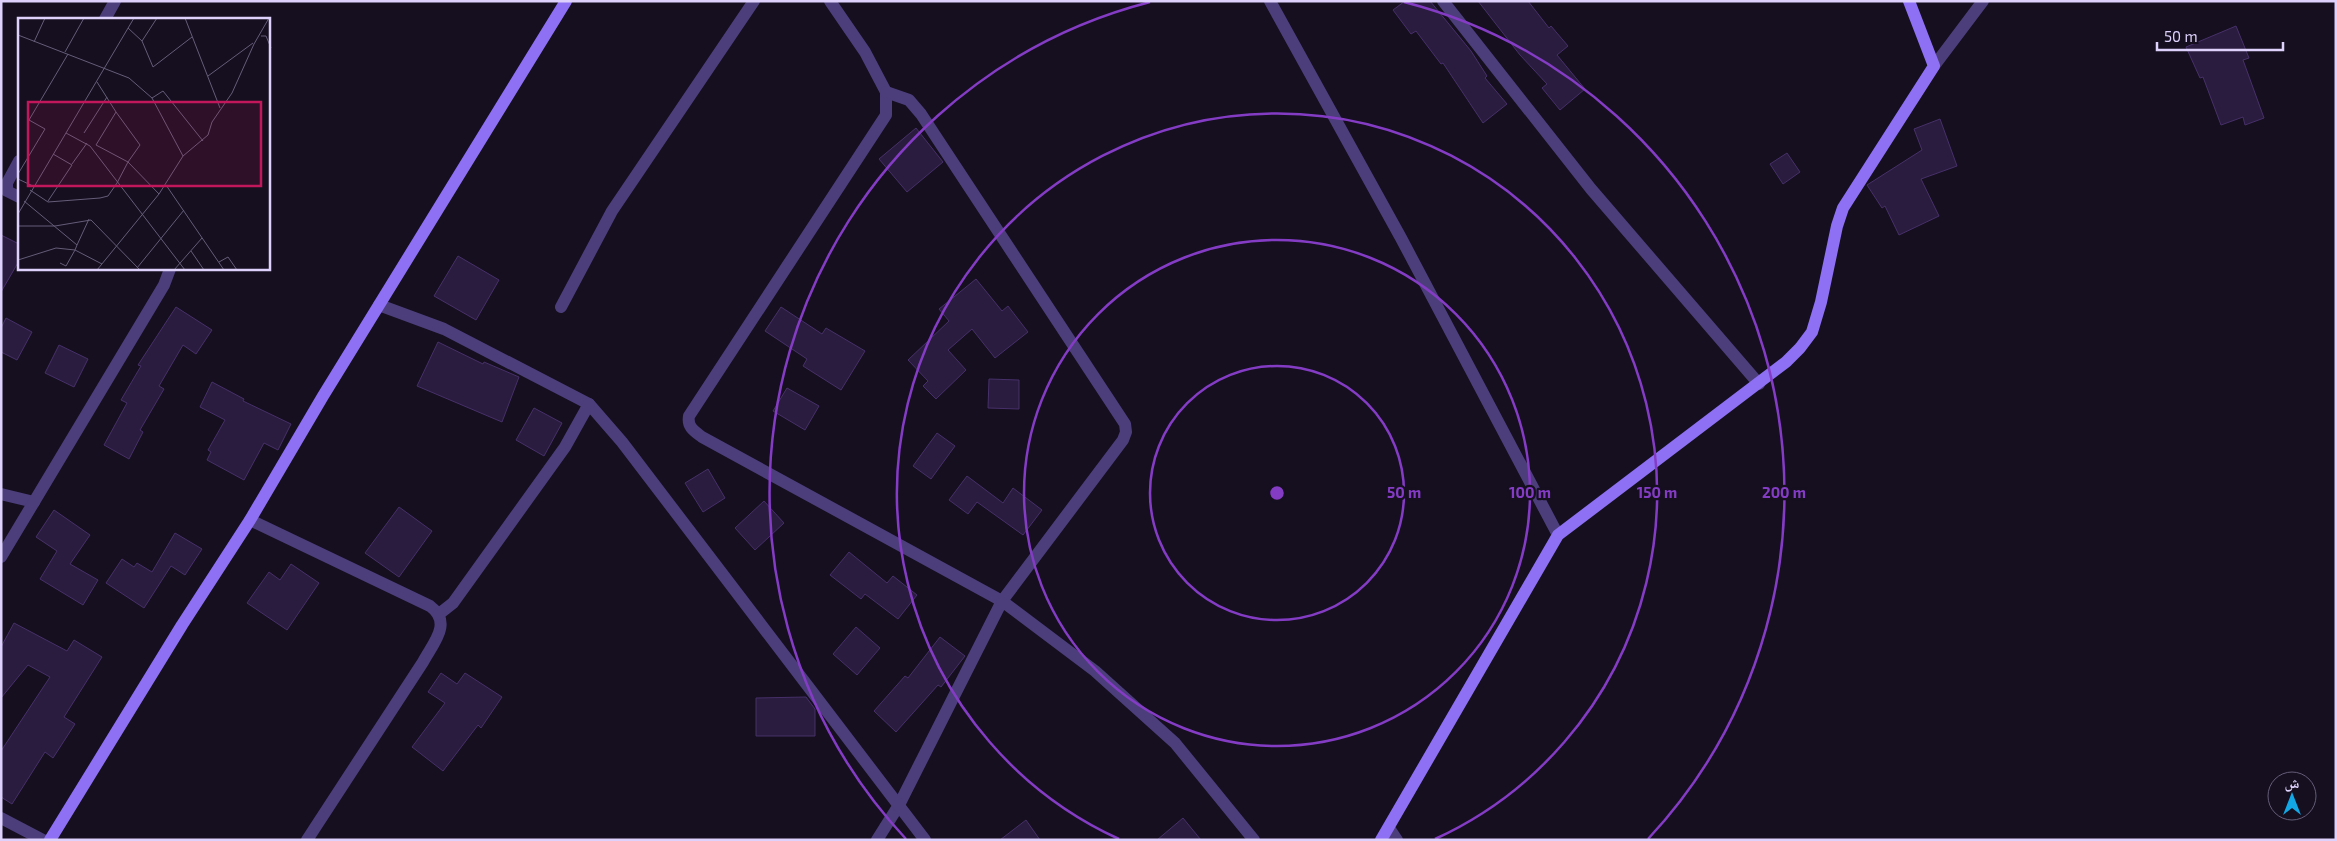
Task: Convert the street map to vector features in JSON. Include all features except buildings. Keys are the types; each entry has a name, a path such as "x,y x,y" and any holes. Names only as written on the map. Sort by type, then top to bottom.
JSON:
{"street":[{"path":"106,18 115,1"},
{"path":"50,840 182,625 250,520 379,305 566,1"},
{"path":"561,308 612,211 754,1"},
{"path":"830,1 865,52 886,92 887,104 884,119 689,416 689,426 702,437 1002,601 1095,671 1175,743 1254,840"},
{"path":"1270,1 1401,238 1558,534"},
{"path":"1443,1 1591,189 1759,384"},
{"path":"1909,1 1934,66"},
{"path":"1381,840 1390,828 1558,534 1759,384 1794,355 1812,332 1843,208 1934,66 1983,1"},
{"path":"877,840 899,805 1002,601 1123,440 1126,432 1125,424 921,114 909,100 886,92"},
{"path":"11,196 7,190 7,183 18,163"},
{"path":"1,557 164,285 170,270"},
{"path":"379,305 444,329 589,404 622,442 925,840"},
{"path":"439,614 453,603 565,447 589,404"},
{"path":"1,494 34,502"},
{"path":"250,520 430,606 439,614 442,624 423,662 307,840"},
{"path":"1,818 42,840"},
{"path":"1390,828 1398,840"}]}
